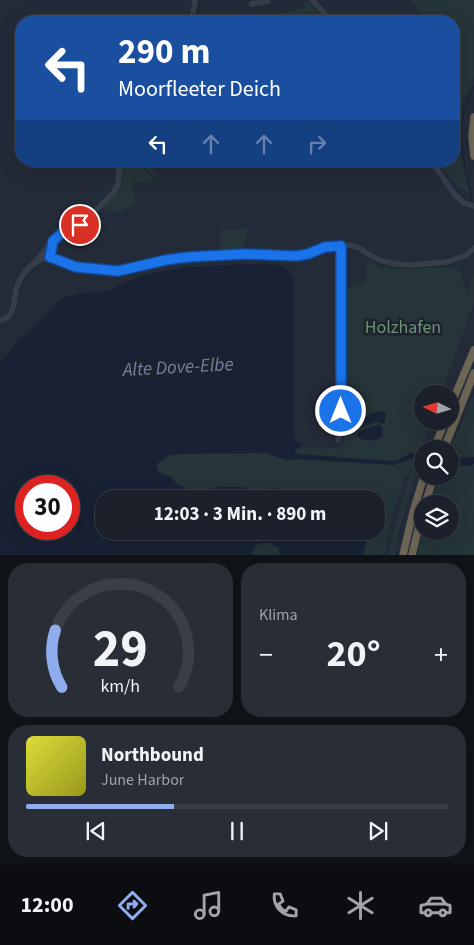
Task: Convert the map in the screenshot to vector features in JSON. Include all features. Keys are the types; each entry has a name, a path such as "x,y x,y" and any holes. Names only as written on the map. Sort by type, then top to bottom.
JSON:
{"highway":[{"path":"474,117 472,136 474,156"},
{"path":"459,386 474,350"},
{"path":"448,440 474,373"},
{"path":"403,555 422,485"},
{"path":"412,555 416,540"}],"street":[{"path":"193,15 195,0"},
{"path":"252,4 268,0"},
{"path":"312,0 326,15"},
{"path":"33,265 63,232 84,222 113,193 118,184 119,167"},
{"path":"435,167 456,196 464,203 474,206"},
{"path":"50,257 53,241"},
{"path":"338,440 341,432 341,246"},
{"path":"0,321 10,315 19,281 33,265 43,258 50,257 76,267 118,271 188,257 245,254 296,256 308,254 325,247 350,246 360,248 383,262 410,265 447,262 467,254 474,248"}],"green space":[{"path":"306,0 320,15 274,15 302,9"},
{"path":"412,0 474,0 474,78 466,93 460,114 460,15 423,15"},
{"path":"460,148 469,192 460,188 442,167 460,167"},
{"path":"122,167 150,167 159,179 130,183 136,205 114,211 102,207 121,185"},
{"path":"249,229 243,250 220,252 221,230"},
{"name":"Holzhafen","path":"367,260 379,267 393,269 453,267 460,271 467,296 474,272 473,305 444,385 414,385 414,430 428,430 424,440 414,440 414,480 398,536 395,555 389,555 393,533 410,475 405,475 391,521 384,555 0,555 0,435 155,452 266,453 286,460 342,457 296,454 294,452 295,449 302,447 343,449 345,413 343,291 367,280"},
{"path":"474,394 474,555 417,555 421,540 459,540 459,495 434,495 436,485 459,485 459,453 473,450 459,451 459,440 454,440"}],"water":[{"name":"Alte Dove-Elbe","path":"250,264 281,265 290,271 294,278 294,436 296,441 302,444 302,447 295,450 296,454 391,461 414,453 414,459 394,465 286,460 266,453 170,455 158,463 156,466 158,471 170,476 176,483 188,490 95,490 95,540 367,540 363,555 279,555 277,547 264,543 258,544 253,551 253,555 0,555 0,363 16,343 63,297 109,290 142,275 188,267"},
{"path":"378,411 384,412 386,415 384,424 376,422 356,427 359,418"},
{"path":"377,425 381,426 383,431 379,438 371,441 357,436 358,432"},
{"path":"474,457 474,464 459,466 459,458"},
{"path":"218,487 243,487 252,490 188,490"},
{"path":"276,488 283,490 262,490"}],"waterway":[{"path":"197,15 200,2"},
{"path":"446,176 454,189 467,200 472,199 465,168 461,130 464,110 474,86"},
{"path":"144,167 159,182"}],"route":[{"path":"80,225 63,232 53,241 50,257 76,267 118,271 188,257 245,254 296,256 308,254 325,247 341,246 341,411"}]}
